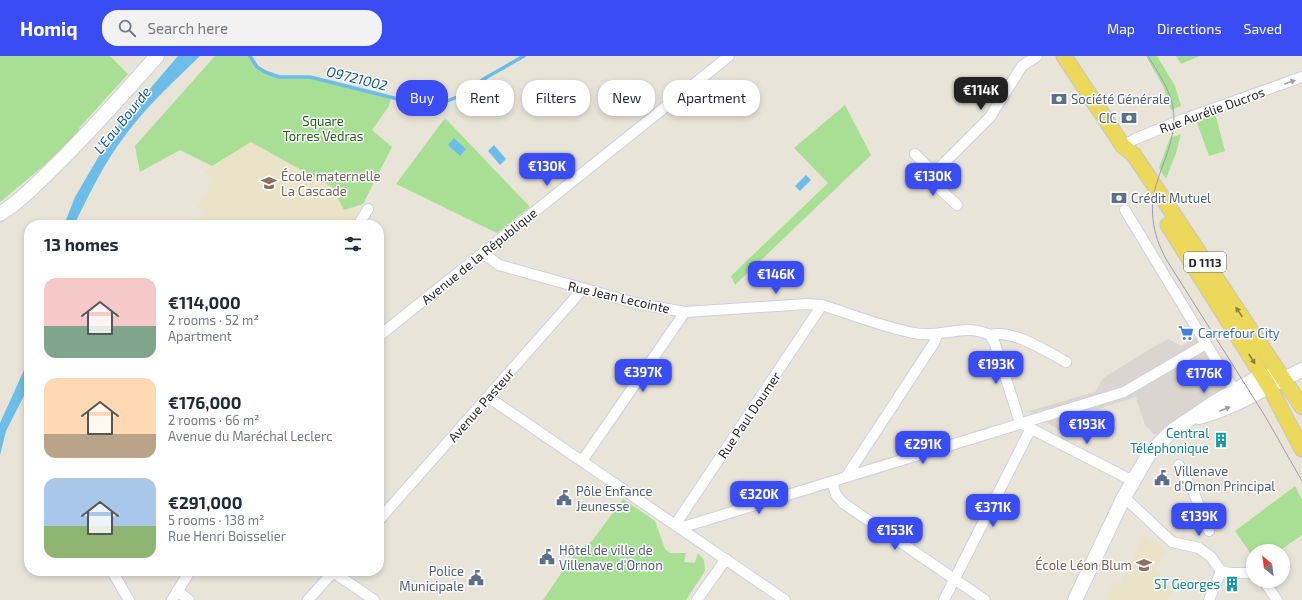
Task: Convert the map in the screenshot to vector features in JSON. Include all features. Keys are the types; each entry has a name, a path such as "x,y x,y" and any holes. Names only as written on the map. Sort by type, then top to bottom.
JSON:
{"main road":[{"name":"D 1113","path":"1064,56 1123,146 1127,160 1296,430 1302,449"},
{"name":"D 1113","path":"1123,146 1134,155 1302,407"}],"street":[{"path":"0,214 19,200 67,154 103,117 157,56"},
{"name":"Avenue de la République","path":"384,332 729,56"},
{"path":"934,173 990,117 1022,66 1038,56"},
{"name":"Rue Aurélie Ducros","path":"1123,146 1135,139 1179,121 1302,77"},
{"path":"915,154 934,173 940,189 956,205"},
{"path":"361,220 368,209"},
{"path":"1125,210 1233,388"},
{"name":"Rue Jean Lecointe","path":"478,256 487,256 499,265 582,290 638,304 685,312 807,304 822,306 915,334 937,335 967,329 981,331 990,335 998,333 1032,344 1066,362"},
{"name":"Avenue Pasteur","path":"384,514 582,290"},
{"name":"Rue Paul Doumer","path":"678,526 822,306"},
{"path":"582,461 685,312"},
{"path":"846,477 934,343 937,335"},
{"path":"990,335 995,344 1020,424 1133,481"},
{"path":"678,526 832,482 1124,392 1206,344"},
{"path":"1075,600 1124,497 1140,467 1161,440 1187,420 1266,381 1284,380 1302,370"},
{"path":"488,397 726,558 785,600"},
{"path":"944,600 1030,430"},
{"path":"1179,465 1182,474 1192,488 1209,531"},
{"path":"832,482 836,495 843,503 985,600"},
{"path":"1124,497 1172,542 1199,548 1211,557 1221,571 1230,573 1246,573"},
{"path":"697,600 726,558"},
{"path":"1210,600 1221,571"},
{"path":"115,576 129,600"},
{"path":"172,600 187,576"},
{"path":"308,600 330,576"},
{"path":"341,576 374,600"},
{"path":"1269,588 1277,600"},
{"path":"177,591 189,600"}],"shaded area":[{"name":"École maternelle La Cascade","path":"251,142 332,187 344,210 355,207 356,215 352,220 199,220 204,210 197,208 213,180 204,171"},
{"path":"1204,332 1238,385 1155,435 1145,425 1136,397 1064,420 1059,430 1029,411 1095,392 1103,378 1160,343 1169,339 1181,346"},
{"name":"École Léon Blum","path":"1143,536 1159,543 1166,552 1155,570 1177,586 1167,600 1106,600 1115,581 1121,583"}],"green space":[{"path":"0,56 110,56 128,74 79,128 80,132 52,159 0,202"},
{"name":"Square Torres Vedras","path":"215,56 250,56 257,67 265,72 279,77 310,77 391,98 389,106 372,130 392,147 363,204 344,210 332,187 251,142 212,166 180,150 140,172 135,146"},
{"path":"1146,56 1157,56 1175,86 1181,106 1171,110 1163,86"},
{"path":"1176,56 1200,56 1181,64"},
{"path":"845,105 871,155 735,285 731,276 828,183 794,148"},
{"path":"1215,113 1225,151 1209,156 1196,120"},
{"path":"445,118 530,207 497,233 396,184"},
{"path":"1181,134 1176,153 1166,179 1159,168 1170,138"},
{"path":"1295,486 1302,500 1302,535 1289,544 1246,544 1246,547 1235,531"},
{"path":"623,499 655,521 665,549 670,553 686,553 684,562 695,563 698,553 704,560 705,571 686,600 543,600 575,553 592,541"}],"water":[{"path":"178,56 200,56 160,95 132,126 103,168 76,220 66,220 75,197 113,132"},
{"path":"454,138 466,149 460,156 448,145"},
{"path":"494,145 506,159 500,165 488,151"},
{"path":"806,175 811,180 800,191 795,186"},
{"path":"24,370 24,396 6,431 0,455 0,423"}],"waterway":[{"name":"O9721002","path":"250,56 257,67 265,72 279,77 310,77 418,104 435,106 457,97 487,77 524,56"}],"tram line":[{"path":"1148,56 1169,94 1174,118 1170,144 1158,179 1153,200 1153,220 1157,239 1166,259 1265,416 1302,481"}],"place":[{"name":"Société Générale","path":"1059,99"},
{"name":"CIC","path":"1129,118"},
{"name":"École maternelle La Cascade","path":"269,183"},
{"name":"Crédit Mutuel","path":"1119,198"},
{"name":"Carrefour City","path":"1186,333"},
{"name":"Central Téléphonique","path":"1221,440"},
{"name":"Villenave d'Ornon Principal","path":"1162,478"},
{"name":"Pôle Enfance Jeunesse","path":"564,498"},
{"name":"Hôtel de ville de Villenave d'Ornon","path":"547,557"},
{"name":"École Léon Blum","path":"1144,565"},
{"name":"Police Municipale","path":"476,578"},
{"name":"ST Georges","path":"1232,584"}],"water label":[{"name":"L'Eau Bourde","path":"122,120"}]}
